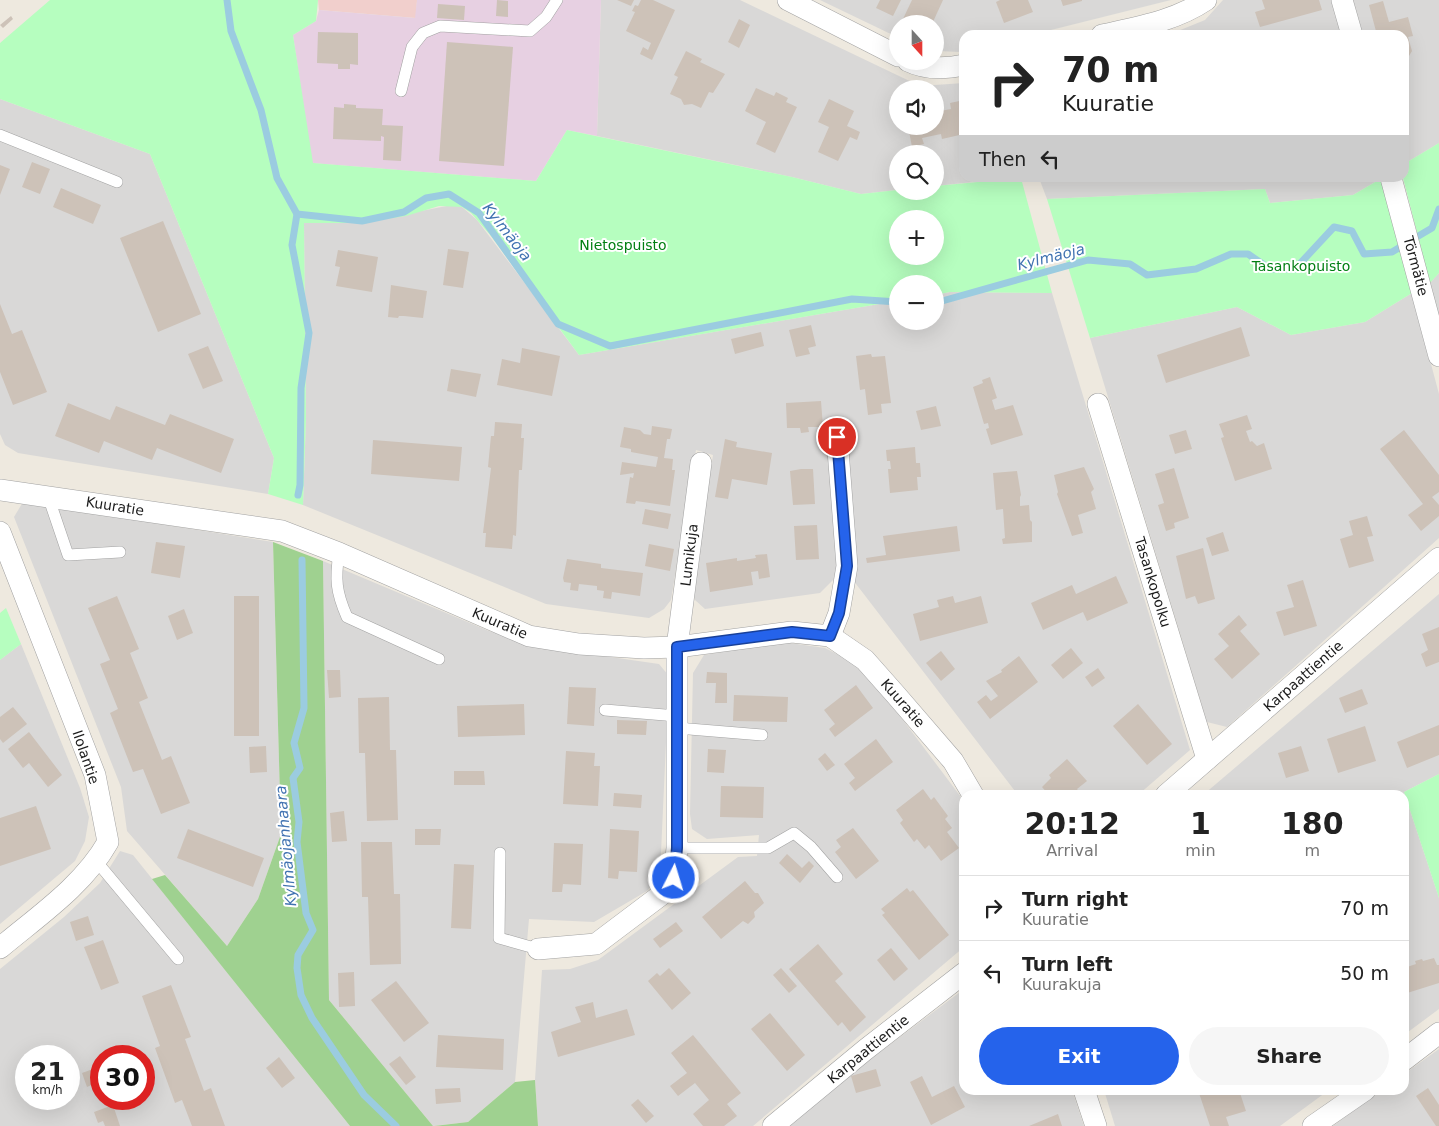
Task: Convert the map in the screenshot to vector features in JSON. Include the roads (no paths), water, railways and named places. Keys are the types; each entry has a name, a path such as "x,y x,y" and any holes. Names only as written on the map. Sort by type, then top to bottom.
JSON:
{"street":[{"path":"788,0 889,51"},
{"path":"1124,30 1163,21 1193,9 1206,0"},
{"path":"1342,0 1351,30"},
{"path":"944,69 959,66"},
{"name":"Törmätie","path":"1392,182 1439,356"},
{"name":"Tasankopolku","path":"1098,404 1207,760"},
{"path":"830,636 839,613 847,566 837,437"},
{"name":"Lumikuja","path":"538,949 596,944 665,892 674,878 677,848 677,647 701,463"},
{"name":"Kuuratie","path":"0,490 282,531 339,553 529,636 578,644 644,648 677,647 792,632 830,636 865,660 953,761 970,790"},
{"name":"Ilolantie","path":"0,532 95,775 108,842 96,862 65,894 0,948"},
{"name":"Karpaattientie","path":"1172,790 1439,558"},
{"name":"Karpaattientie","path":"773,1126 865,1050 959,977"},
{"path":"1409,1056 1439,1034"},
{"path":"1086,1095 1096,1126"},
{"path":"1313,1126 1358,1095"}],"lane":[{"path":"401,91 412,48 423,33 440,26 530,31 546,17 557,0"},
{"path":"0,135 117,182"},
{"path":"48,496 68,555 120,552"},
{"path":"339,553 336,574 338,595 347,616 439,660"},
{"path":"605,710 762,735"},
{"path":"677,848 768,848 794,833 811,847 837,877"},
{"path":"500,853 498,938 538,949"},
{"path":"96,862 178,958"}],"waterway":[{"name":"Kylmäoja","path":"227,0 231,31 261,110 277,178 297,214 362,221 404,212 426,198 449,194 479,213 558,324 610,346 852,299 889,301"},
{"name":"Kylmäoja","path":"1415,238 1432,228 1439,209"},
{"name":"Kylmäojanhaara","path":"297,214 292,245 309,333 301,388 300,485 298,495"},
{"name":"Kylmäoja","path":"944,300 1088,260 1130,264 1147,275 1196,269 1231,254 1248,254 1270,269 1295,269 1334,227 1352,231 1364,254 1392,252 1402,246"},
{"name":"Kylmäojanhaara","path":"302,560 304,708 294,743 300,768 293,778 299,822 297,842 306,913 313,930 298,955 297,968 301,995 312,1018 364,1095 396,1126"}],"park label":[{"name":"Nietospuisto","path":"623,245"},
{"name":"Tasankopuisto","path":"1301,266"}]}
